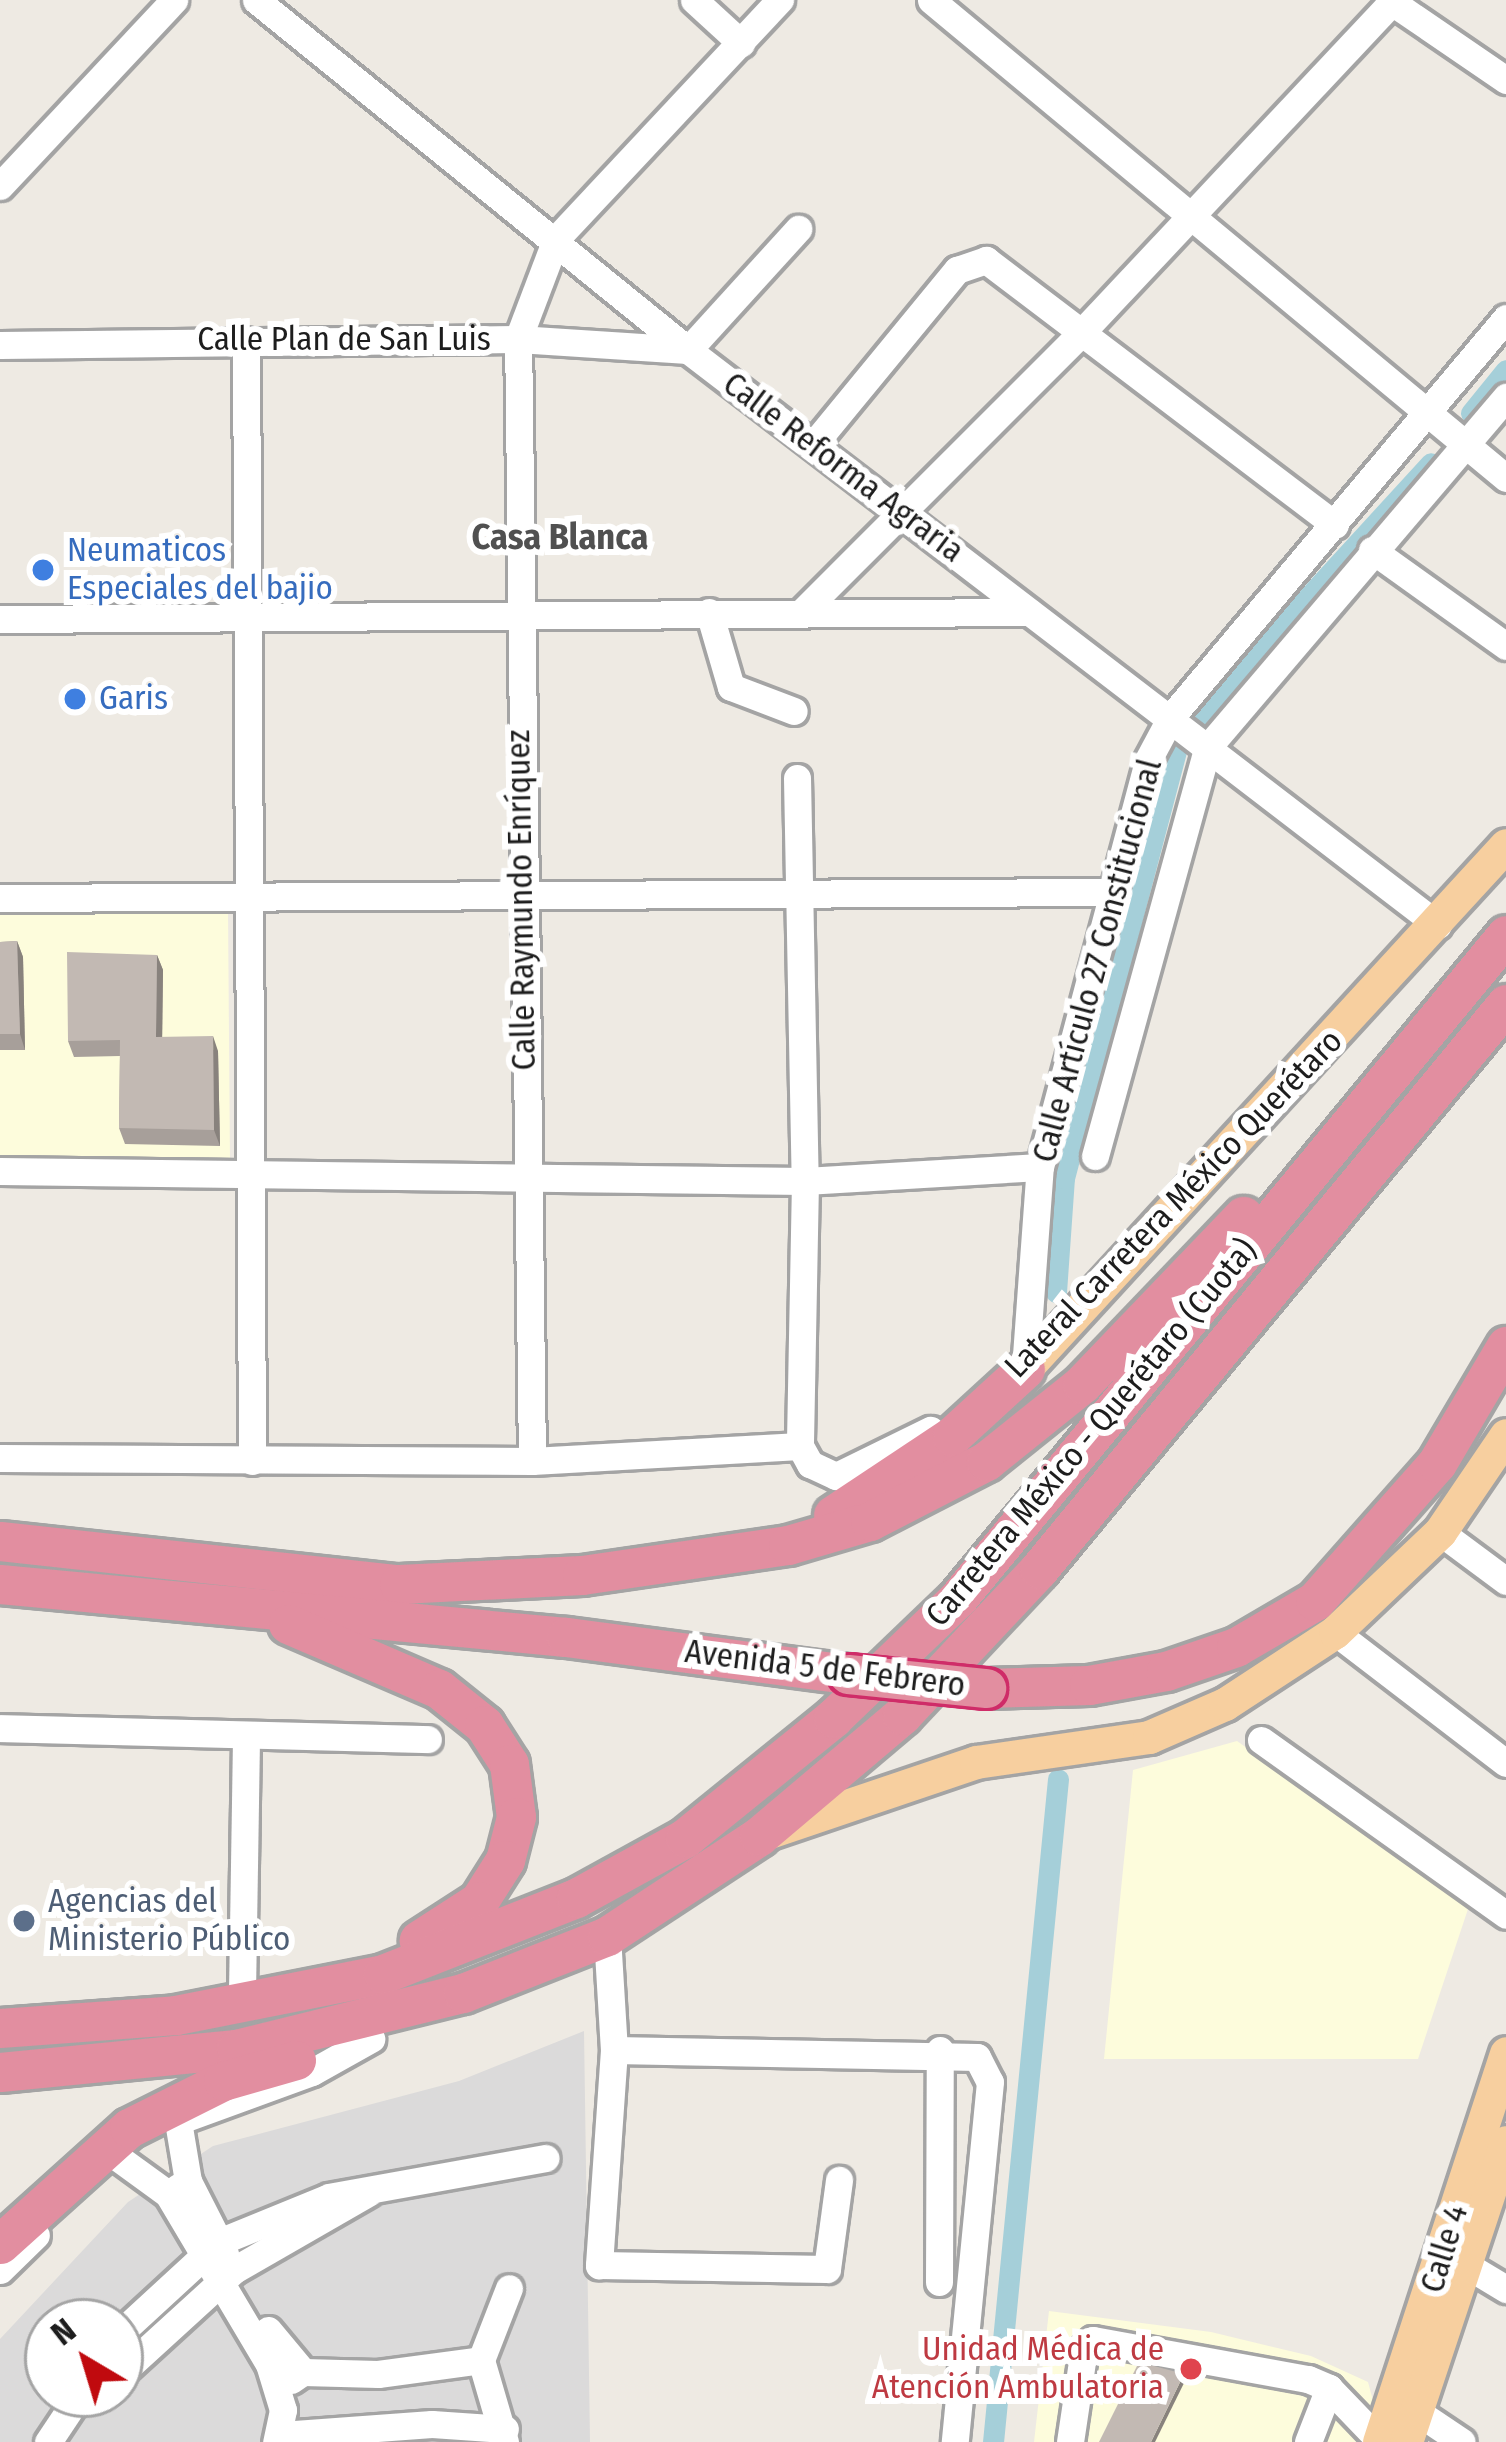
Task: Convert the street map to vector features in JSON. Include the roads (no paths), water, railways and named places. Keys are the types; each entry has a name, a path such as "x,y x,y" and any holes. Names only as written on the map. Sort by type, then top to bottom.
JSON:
{"highway":[{"name":"Carretera México - Querétaro (Cuota)","path":"0,2028 176,2015 383,1974 576,1898 685,1838 833,1718 958,1598 1506,935"},
{"name":"Carretera México - Querétaro (Cuota)","path":"0,2072 236,2049 463,1993 607,1936 759,1836 902,1715 1039,1569 1506,1004"},
{"path":"0,1541 399,1584 582,1575 788,1545 870,1521 986,1461 1082,1384 1337,1110 1423,1033"},
{"name":"Avenida 5 de Febrero","path":"0,1584 986,1688 1089,1685 1166,1671 1325,1617 1437,1463 1506,1346"},
{"path":"788,1545 952,1436 1025,1369"},
{"path":"1325,1617 1461,1472 1506,1405"},
{"path":"176,2015 242,1993 358,1965 440,1931 488,1887 506,1860 515,1817 509,1764 484,1725 439,1689 250,1608"},
{"path":"0,2243 79,2167 161,2111 223,2081 370,2039 463,1993"},
{"path":"0,2007 125,2022"}],"main road":[{"name":"Lateral Carretera México Querétaro","path":"1025,1369 1438,925 1506,845"},
{"path":"759,1836 976,1762 1149,1737 1225,1704 1325,1617 1440,1532 1506,1435"},
{"name":"Calle 4","path":"1387,2430 1506,2053"},
{"name":"Calle 4","path":"1387,2430 1466,2265 1506,2142"}],"street":[{"path":"0,186 174,0"},
{"name":"Calle Reforma Agraria","path":"256,0 688,350 1438,925"},
{"path":"694,0 741,43"},
{"path":"518,339 556,239 780,0"},
{"path":"931,0 1506,478"},
{"path":"804,610 1082,332 1392,1 1506,80"},
{"path":"688,350 797,229"},
{"path":"813,445 972,261 986,260 1334,525"},
{"name":"Calle Artículo 27 Constitucional","path":"1025,1369 1040,1168 1148,760 1171,717 1506,318"},
{"name":"Calle Plan de San Luis","path":"0,345 518,339 688,350"},
{"name":"Calle Raymundo Enríquez","path":"518,339 520,892 532,1461"},
{"path":"246,341 244,1171 252,1461"},
{"name":"Calle Artículo 27 Constitucional","path":"1095,1156 1208,747 1506,397"},
{"path":"1372,550 1506,646"},
{"path":"710,611 731,687 794,711"},
{"path":"0,619 1029,612"},
{"path":"0,1458 532,1461 800,1446 806,1181 796,778"},
{"path":"0,898 1112,892"},
{"path":"0,1171 806,1181 1040,1168"},
{"name":"Lateral Carretera México Querétaro","path":"800,1446 818,1471 846,1474 1025,1369"},
{"path":"1440,1532 1506,1581"},
{"path":"1325,1617 1506,1763"},
{"path":"0,1728 428,1739"},
{"path":"242,1993 247,1735"},
{"path":"1261,1740 1506,1915"},
{"path":"607,1936 614,2050 599,2265 827,2269 839,2180"},
{"path":"0,2270 117,2157 178,2121 313,2072 370,2039"},
{"path":"614,2050 940,2050 977,2057 990,2082 955,2442"},
{"path":"939,2282 940,2050"},
{"path":"178,2121 178,2188 291,2380 279,2439 432,2424 505,2436 481,2360 509,2288"},
{"path":"117,2157 178,2188"},
{"path":"144,2310 211,2247 329,2197 546,2158"},
{"path":"144,2352 226,2276 368,2193"},
{"path":"1466,2265 1506,2289"},
{"path":"1070,2442 1084,2348 1093,2340 1329,2388 1387,2430 1462,2442"},
{"path":"291,2380 481,2360"},
{"path":"1308,2442 1329,2388"},
{"path":"48,2442 67,2418"}],"waterway":[{"path":"1471,413 1506,370"},
{"path":"1201,714 1431,463"},
{"path":"1056,1292 1064,1178 1176,752"},
{"path":"993,2442 1058,1779"}],"place":[{"name":"Neumaticos Especiales del bajio","path":"43,570"},
{"name":"Garis","path":"75,699"},
{"name":"Agencias del Ministerio Público","path":"24,1921"},
{"name":"Unidad Médica de Atención Ambulatoria","path":"1191,2369"}],"district":[{"name":"Casa Blanca","path":"560,538"}]}
